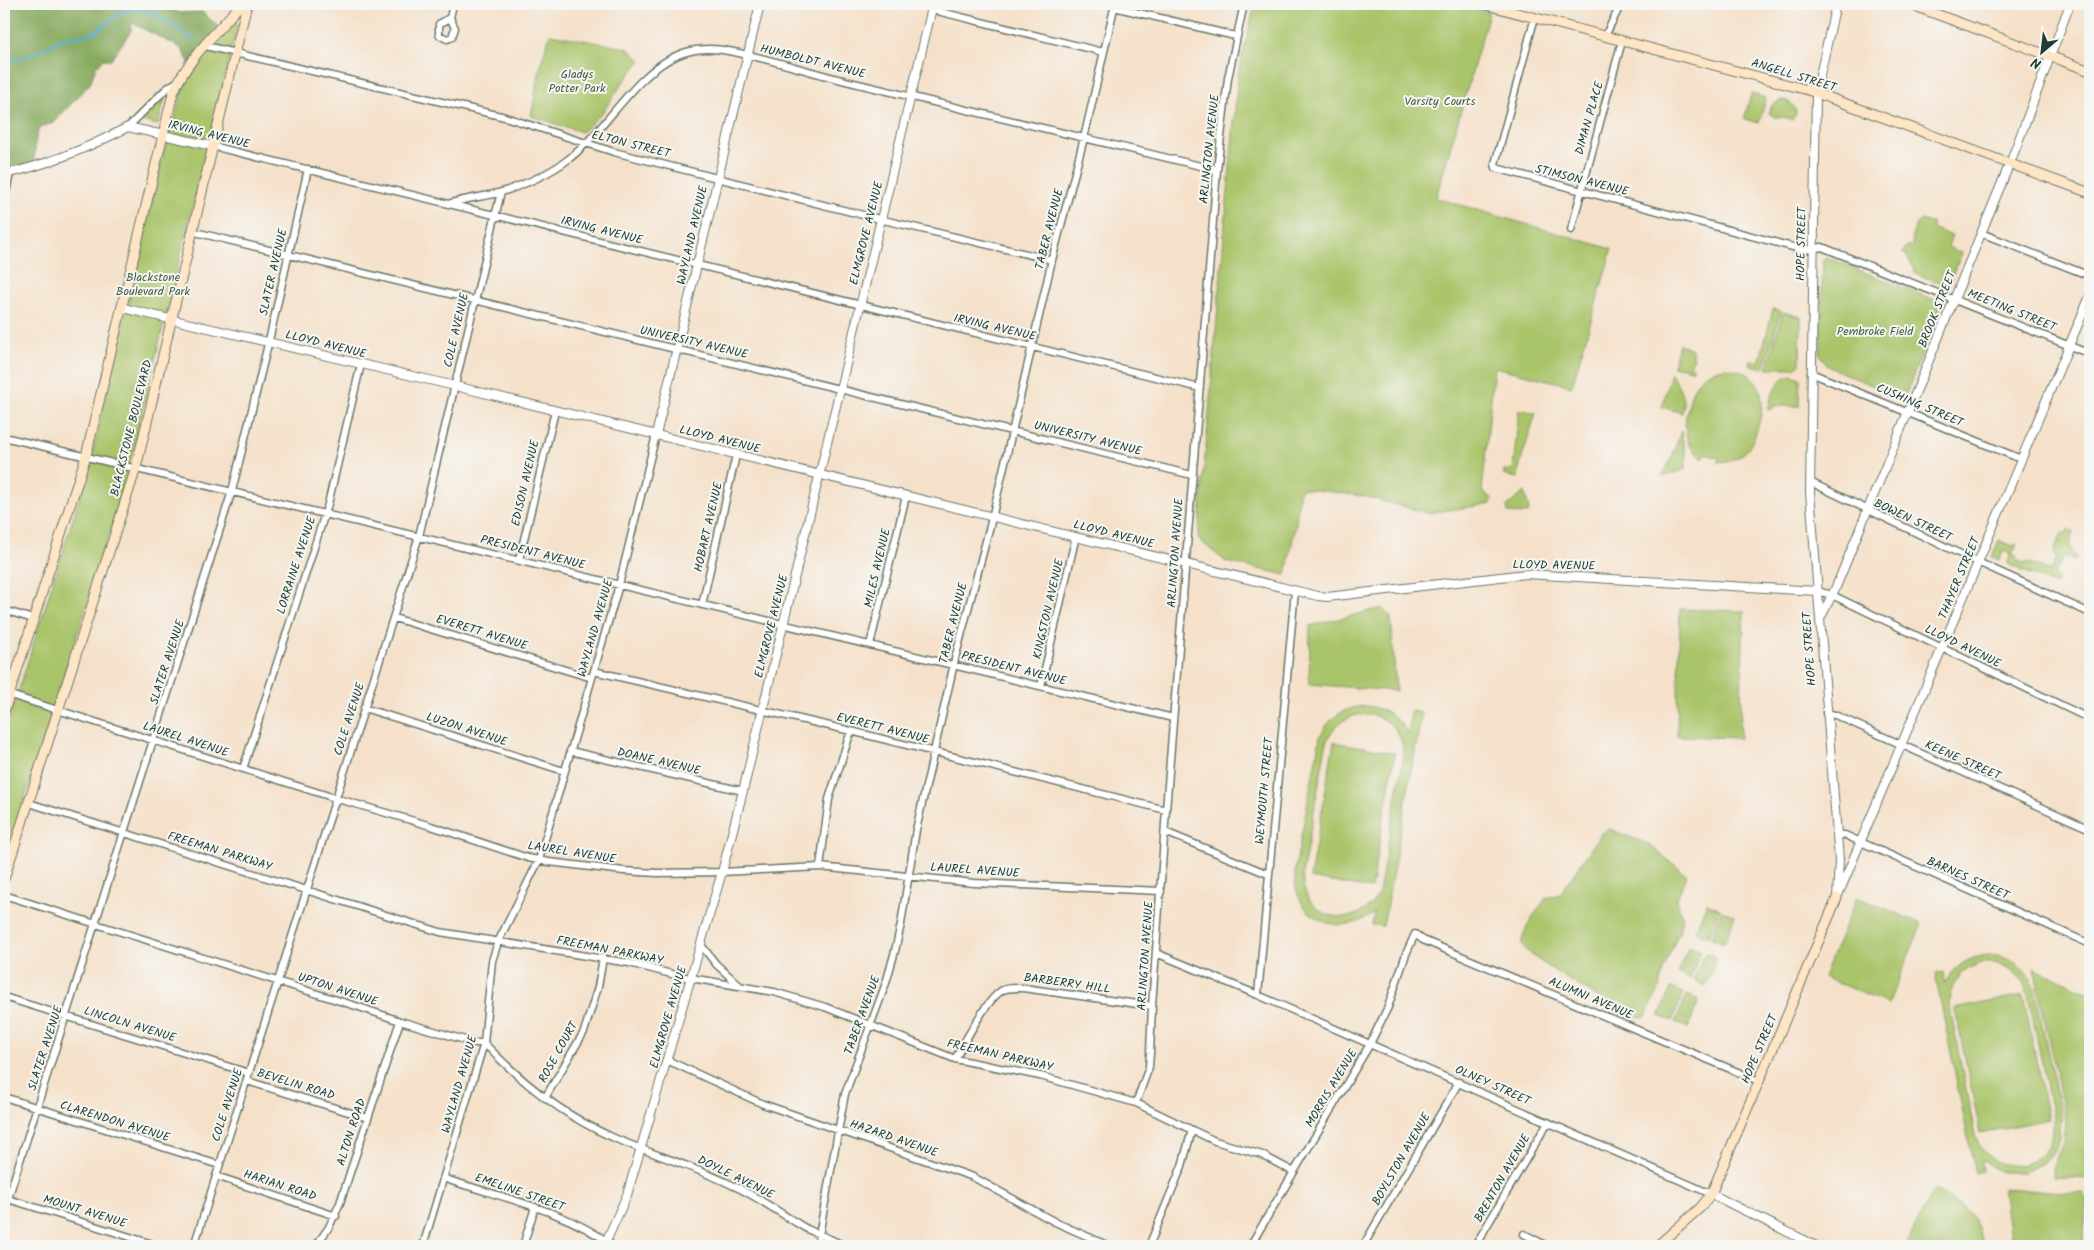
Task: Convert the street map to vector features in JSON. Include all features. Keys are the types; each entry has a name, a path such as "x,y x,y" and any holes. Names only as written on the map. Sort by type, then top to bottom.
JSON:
{"main road":[{"path":"4,711 6,693 33,619 86,456 173,93 178,81 241,4"},
{"name":"BLACKSTONE BOULEVARD","path":"4,879 136,468 191,231 247,4"},
{"name":"ANGELL STREET","path":"1483,4 1816,93 2090,194"},
{"path":"1909,4 2090,71"},
{"name":"HOPE STREET","path":"1657,1246 1701,1207 1711,1194 1837,898"}],"street":[{"path":"450,18 453,4"},
{"name":"WAYLAND AVENUE","path":"423,1246 484,1043 492,961 498,942 539,860 619,585 760,4"},
{"path":"922,4 932,6 941,12 1103,52"},
{"name":"ARLINGTON AVENUE","path":"1136,1103 1149,1067 1164,832 1217,170 1228,78 1235,36 1244,4"},
{"path":"1605,36 1621,4"},
{"name":"HOPE STREET","path":"1836,4 1816,93 1810,482 1826,713 1837,835 1839,871 1837,898"},
{"name":"BROOK STREET","path":"1819,621 1832,595 2010,164 2070,4"},
{"name":"ELMGROVE AVENUE","path":"608,1245 628,1195 722,872 932,6"},
{"path":"1114,6 1235,36"},
{"name":"TABER AVENUE","path":"817,1246 845,1094 886,984 895,951 916,830 954,665 992,518 1114,6"},
{"name":"STIMSON AVENUE","path":"1535,17 1495,164 1496,168 1804,250 1814,249"},
{"name":"DIMAN PLACE","path":"1571,230 1622,41"},
{"name":"ELTON STREET","path":"206,46 505,117 585,144 1052,260"},
{"name":"HUMBOLDT AVENUE","path":"448,204 501,192 549,172 566,161 585,144 640,83 665,62 691,50 706,49 722,50 1217,170"},
{"path":"4,202 7,174 66,157 91,147 128,127 166,88 178,81"},
{"name":"IRVING AVENUE","path":"128,127 308,169 1200,388"},
{"name":"SLATER AVENUE","path":"4,1211 6,1198 38,1108 94,924 232,492 269,342 308,169"},
{"name":"COLE AVENUE","path":"194,1246 419,536 501,192"},
{"name":"UNIVERSITY AVENUE","path":"191,231 1192,475"},
{"path":"1980,234 2090,276"},
{"name":"MEETING STREET","path":"1814,249 1822,247 1954,298 2090,354"},
{"name":"THAYER STREET","path":"1837,898 1903,745 2090,296"},
{"name":"LLOYD AVENUE","path":"123,308 455,386 992,518 1076,536 1327,597 1526,574 1817,591 1832,595 2090,719"},
{"name":"LORRAINE AVENUE","path":"242,769 324,514 361,364"},
{"name":"CUSHING STREET","path":"1811,372 2021,459"},
{"name":"EDISON AVENUE","path":"518,560 555,411"},
{"name":"PRESIDENT AVENUE","path":"4,436 1173,718"},
{"name":"HOBART AVENUE","path":"702,605 736,455"},
{"name":"BOWEN STREET","path":"1810,482 2090,613"},
{"name":"MILES AVENUE","path":"870,645 906,496"},
{"name":"KINGSTON AVENUE","path":"1041,686 1076,536"},
{"name":"WEYMOUTH STREET","path":"1258,995 1295,590"},
{"path":"4,610 33,619"},
{"name":"EVERETT AVENUE","path":"394,618 592,678"},
{"name":"EVERETT AVENUE","path":"594,671 852,732 1166,810"},
{"name":"LAUREL AVENUE","path":"6,693 242,769 539,860 624,872 722,872 820,867 974,883 1161,891"},
{"name":"LUZON AVENUE","path":"364,708 564,771"},
{"name":"KEENE STREET","path":"1826,713 1835,715 2090,828"},
{"path":"820,867 829,799 852,732"},
{"name":"DOANE AVENUE","path":"570,752 743,791"},
{"name":"FREEMAN PARKWAY","path":"28,803 440,932 603,958 774,992 825,1006 955,1059 1040,1076 1136,1103 1215,1141 1262,1155 1294,1172"},
{"path":"1164,832 1268,874"},
{"name":"BARNES STREET","path":"1837,835 1845,835 2090,944"},
{"name":"UPTON AVENUE","path":"4,895 400,1022 475,1043 484,1043"},
{"name":"ALUMNI AVENUE","path":"1415,934 1423,940 1759,1081"},
{"name":"MORRIS AVENUE","path":"1250,1246 1370,1044 1388,1007 1406,954 1415,934"},
{"path":"701,944 716,964 740,986"},
{"name":"OLNEY STREET","path":"1156,953 1459,1082 1711,1194 1816,1246"},
{"name":"ROSE COURT","path":"545,1098 584,1032 598,987 603,958"},
{"name":"BARBERRY HILL","path":"955,1059 980,1015 1002,991 1023,988 1152,1006"},
{"name":"LINCOLN AVENUE","path":"4,997 249,1073"},
{"name":"ALTON ROAD","path":"316,1246 336,1216 400,1022"},
{"path":"484,1043 508,1068 545,1098 592,1127 641,1148"},
{"name":"HAZARD AVENUE","path":"667,1060 763,1104 838,1132 974,1177 1055,1222 1109,1246"},
{"name":"BEVELIN ROAD","path":"247,1080 368,1118"},
{"name":"BOYLSTON AVENUE","path":"1363,1246 1459,1082"},
{"name":"CLARENDON AVENUE","path":"4,1097 219,1166"},
{"name":"BRENTON AVENUE","path":"1475,1246 1548,1122"},
{"path":"1149,1246 1182,1166 1192,1130"},
{"name":"DOYLE AVENUE","path":"641,1148 731,1184 819,1234 846,1246"},
{"name":"HARIAN ROAD","path":"216,1176 336,1216"},
{"name":"EMELINE STREET","path":"443,1178 535,1207 598,1235 608,1245"},
{"name":"MOUNT AVENUE","path":"6,1198 159,1246"},
{"path":"523,1246 535,1207"},
{"path":"1524,1234 1547,1246"}],"green space":[{"path":"4,4 167,4 179,13 202,12 219,27 190,64 181,48 132,23 131,31 111,60 103,59 100,64 97,64 90,84 53,123 39,128 36,138 34,166 4,174"},
{"name":"Varsity Courts","path":"1255,4 1451,4 1489,13 1436,198 1612,249 1572,386 1494,367 1482,492 1492,498 1491,504 1428,513 1363,496 1300,488 1296,523 1286,575 1226,562 1198,539 1238,74"},
{"name":"Blackstone Boulevard Park","path":"233,19 238,23 131,459 112,525 4,864 4,731 89,468 166,144 187,79"},
{"name":"Gladys Potter Park","path":"550,34 627,48 641,60 602,113 582,132 531,116 541,63"},
{"path":"1751,94 1766,98 1759,123 1744,119"},
{"path":"162,98 165,99 158,125 142,121"},
{"path":"1782,100 1788,101 1794,106 1796,114 1792,120 1774,117 1769,113 1772,105"},
{"path":"1921,220 1933,224 1932,228 1952,236 1948,247 1962,253 1948,285 1914,273 1915,270 1906,255 1902,253 1907,247 1913,246 1913,232"},
{"name":"Pembroke Field","path":"1826,257 1942,303 1904,399 1829,367 1820,355 1823,263"},
{"path":"1773,309 1781,311 1764,368 1750,365 1751,361 1758,363 1760,359"},
{"path":"1783,312 1801,317 1800,364 1794,368 1767,368"},
{"path":"1679,344 1692,349 1694,360 1691,360 1690,366 1693,367 1693,370 1681,366 1680,368 1673,366"},
{"path":"1724,368 1736,369 1752,378 1758,385 1762,402 1759,423 1754,439 1746,451 1735,459 1718,462 1719,458 1705,454 1703,458 1696,453 1688,440 1685,426 1692,393 1698,381 1708,373"},
{"path":"1671,373 1682,397 1682,413 1662,407"},
{"path":"1792,375 1800,378 1799,406 1773,406 1773,409 1768,410 1775,388 1782,379"},
{"path":"1519,409 1536,413 1520,464 1518,478 1503,475 1504,470 1513,470"},
{"path":"1681,431 1686,455 1686,469 1662,477 1672,457"},
{"path":"1525,492 1529,511 1527,514 1508,513 1507,506"},
{"path":"2068,529 2074,532 2070,545 2077,557 2074,561 2063,556 2058,569 2054,571 2056,573 2054,576 2058,578 2056,585 2007,564 2011,554 2004,551 1999,560 1992,557 1999,540 2013,546 2017,544 2012,555 2017,557 2016,560 2051,571 2056,559 2054,552 2062,533 2066,534"},
{"path":"1382,608 1391,617 1396,691 1309,684 1310,626"},
{"path":"1680,609 1744,611 1740,738 1677,736"},
{"path":"1358,707 1373,707 1385,711 1400,723 1408,734 1411,711 1422,713 1383,926 1372,925 1374,913 1360,921 1345,925 1331,924 1319,919 1308,911 1300,900 1295,886 1295,869 1320,737 1328,724 1338,714","holes":["1366,714 1383,719 1395,729 1402,744 1403,752 1403,761 1379,892 1369,906 1357,914 1344,917 1331,915 1319,910 1309,900 1304,887 1303,870 1327,740 1334,729 1348,718"]},
{"path":"1334,742 1395,753 1371,889 1310,878"},
{"path":"1609,829 1648,844 1687,875 1676,900 1682,916 1680,929 1663,970 1659,990 1645,1017 1632,1016 1591,993 1538,960 1522,945 1527,927 1546,898 1560,894 1601,834"},
{"path":"1857,897 1922,924 1888,1004 1823,977"},
{"path":"1707,903 1720,909 1708,937 1695,931"},
{"path":"1722,910 1735,916 1724,943 1711,938"},
{"path":"1689,946 1701,951 1690,979 1677,973"},
{"path":"1705,953 1717,958 1706,986 1693,980"},
{"path":"1981,956 1997,956 2013,961 2025,971 2033,985 2061,1116 2060,1139 2054,1152 2044,1163 2024,1172 2001,1172 1981,1160 1982,1171 1975,1173 1935,974 1943,972 1945,983 1963,963","holes":["1982,963 2005,966 2011,970 2022,980 2025,987 2053,1118 2052,1136 2046,1149 2035,1159 2022,1164 2008,1165 1995,1160 1983,1150 1975,1135 1949,1003 1952,989 1963,973"]},
{"path":"2034,968 2090,993 2090,1179 2053,1177 2053,1165 2064,1141 2066,1123"},
{"path":"1671,988 1684,993 1672,1021 1659,1016"},
{"path":"1687,995 1699,1000 1688,1028 1675,1022"},
{"path":"2023,995 2048,1119 1980,1133 1955,1009"},
{"path":"2003,1188 2082,1193 2088,1201 2082,1246 2017,1246 2010,1236"},
{"path":"1934,1189 1961,1205 1975,1221 1985,1246 1906,1246"}],"waterway":[{"path":"4,62 31,55 70,37 90,34 123,11 129,9 152,13 195,41"}]}
